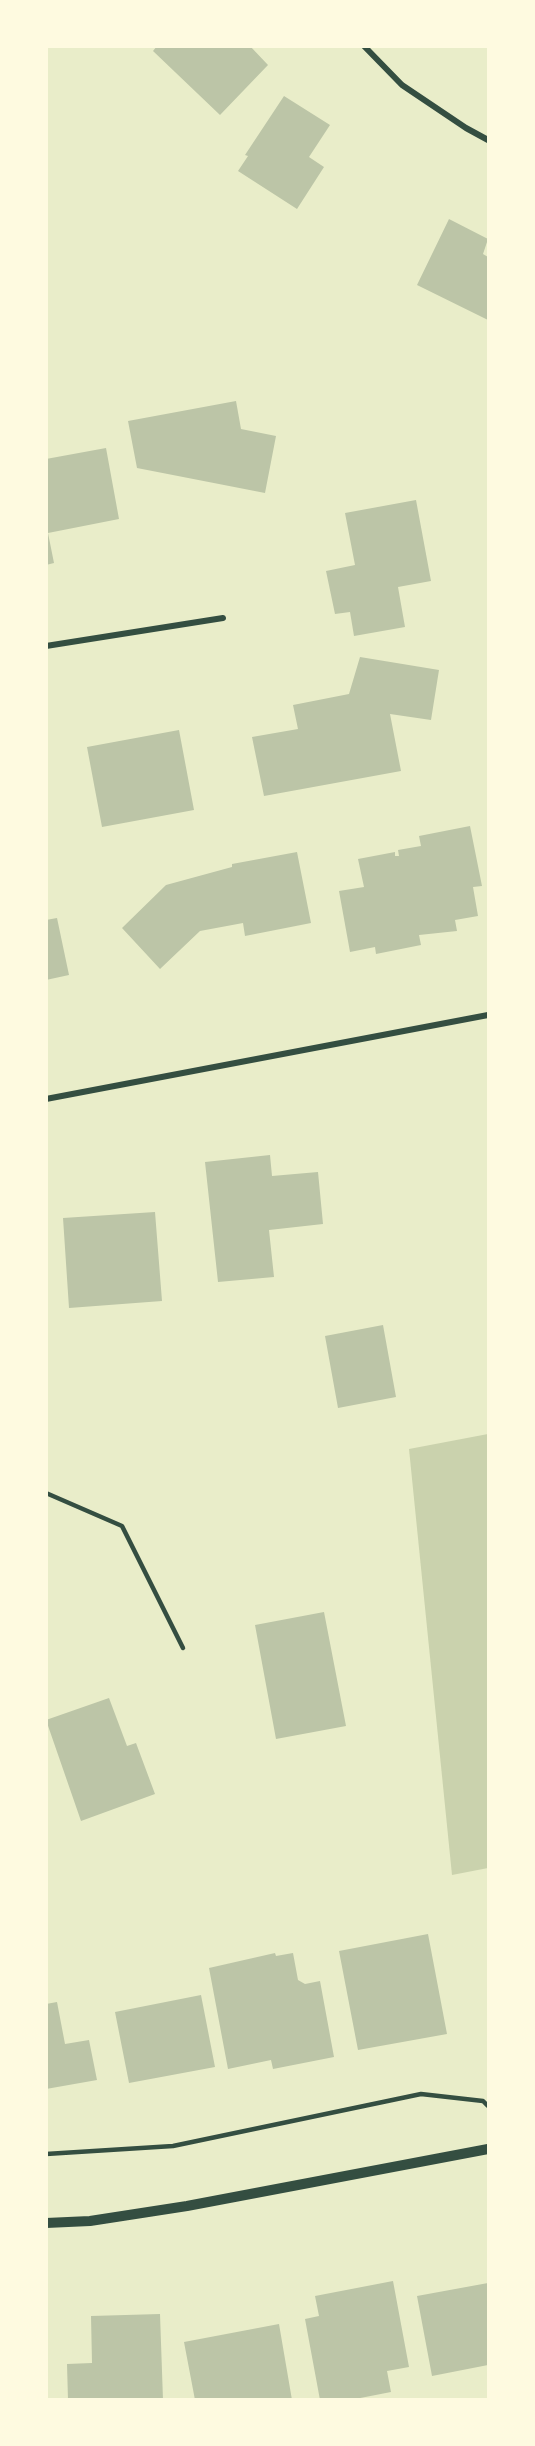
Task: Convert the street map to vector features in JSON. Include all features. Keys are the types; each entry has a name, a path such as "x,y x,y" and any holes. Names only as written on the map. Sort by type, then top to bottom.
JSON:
{"street":[{"path":"364,46 402,85 466,128 489,140"},
{"path":"46,646 223,618"},
{"path":"46,1099 489,1015"},
{"path":"46,2223 90,2220 188,2206 489,2149"}],"lane":[{"path":"46,1493 123,1526 183,1648"},
{"path":"46,2154 173,2146 422,2094 483,2101 489,2106"}],"green space":[{"path":"488,1434 488,1868 452,1875 409,1449"}],"building":[{"path":"157,46 250,46 268,65 220,115 153,51"},
{"path":"284,96 330,125 309,157 324,167 297,209 238,171 248,156 245,155"},
{"path":"449,219 488,239 483,254 488,257 488,320 417,285"},
{"path":"236,401 241,429 276,436 265,493 137,468 128,421"},
{"path":"106,448 119,519 48,533 54,563 46,565 46,459"},
{"path":"416,500 431,581 398,587 405,627 354,636 350,612 335,614 326,571 355,565 345,513"},
{"path":"360,657 439,670 431,720 390,714 401,771 264,796 252,737 298,729 293,705 349,694"},
{"path":"179,730 194,810 102,827 87,747"},
{"path":"470,826 482,886 473,887 478,916 455,920 457,931 419,935 421,945 376,954 375,947 350,952 339,891 364,887 358,859 395,852 395,856 399,856 398,850 421,846 419,836"},
{"path":"297,852 311,923 245,936 243,923 200,931 160,969 122,928 166,885 232,867 232,864"},
{"path":"57,918 69,975 46,980 46,920"},
{"path":"270,1155 272,1176 318,1172 323,1224 269,1230 274,1277 218,1282 205,1162"},
{"path":"155,1212 162,1301 69,1308 63,1218"},
{"path":"383,1325 396,1397 338,1408 325,1336"},
{"path":"324,1612 346,1726 276,1739 255,1625"},
{"path":"109,1698 127,1746 136,1743 155,1794 81,1821 46,1720"},
{"path":"428,1934 447,2034 358,2050 339,1951"},
{"path":"275,1953 276,1956 293,1953 298,1980 305,1984 320,1981 334,2057 273,2069 271,2060 228,2069 209,1968"},
{"path":"201,1995 215,2067 129,2083 115,2012"},
{"path":"57,2002 65,2044 89,2040 97,2080 46,2089 46,2004"},
{"path":"393,2281 409,2367 387,2371 391,2392 350,2400 320,2400 305,2319 319,2316 315,2296"},
{"path":"488,2283 488,2365 432,2376 417,2296"},
{"path":"160,2314 163,2400 68,2400 67,2364 92,2363 91,2316"},
{"path":"279,2324 292,2400 195,2400 184,2342"}]}
